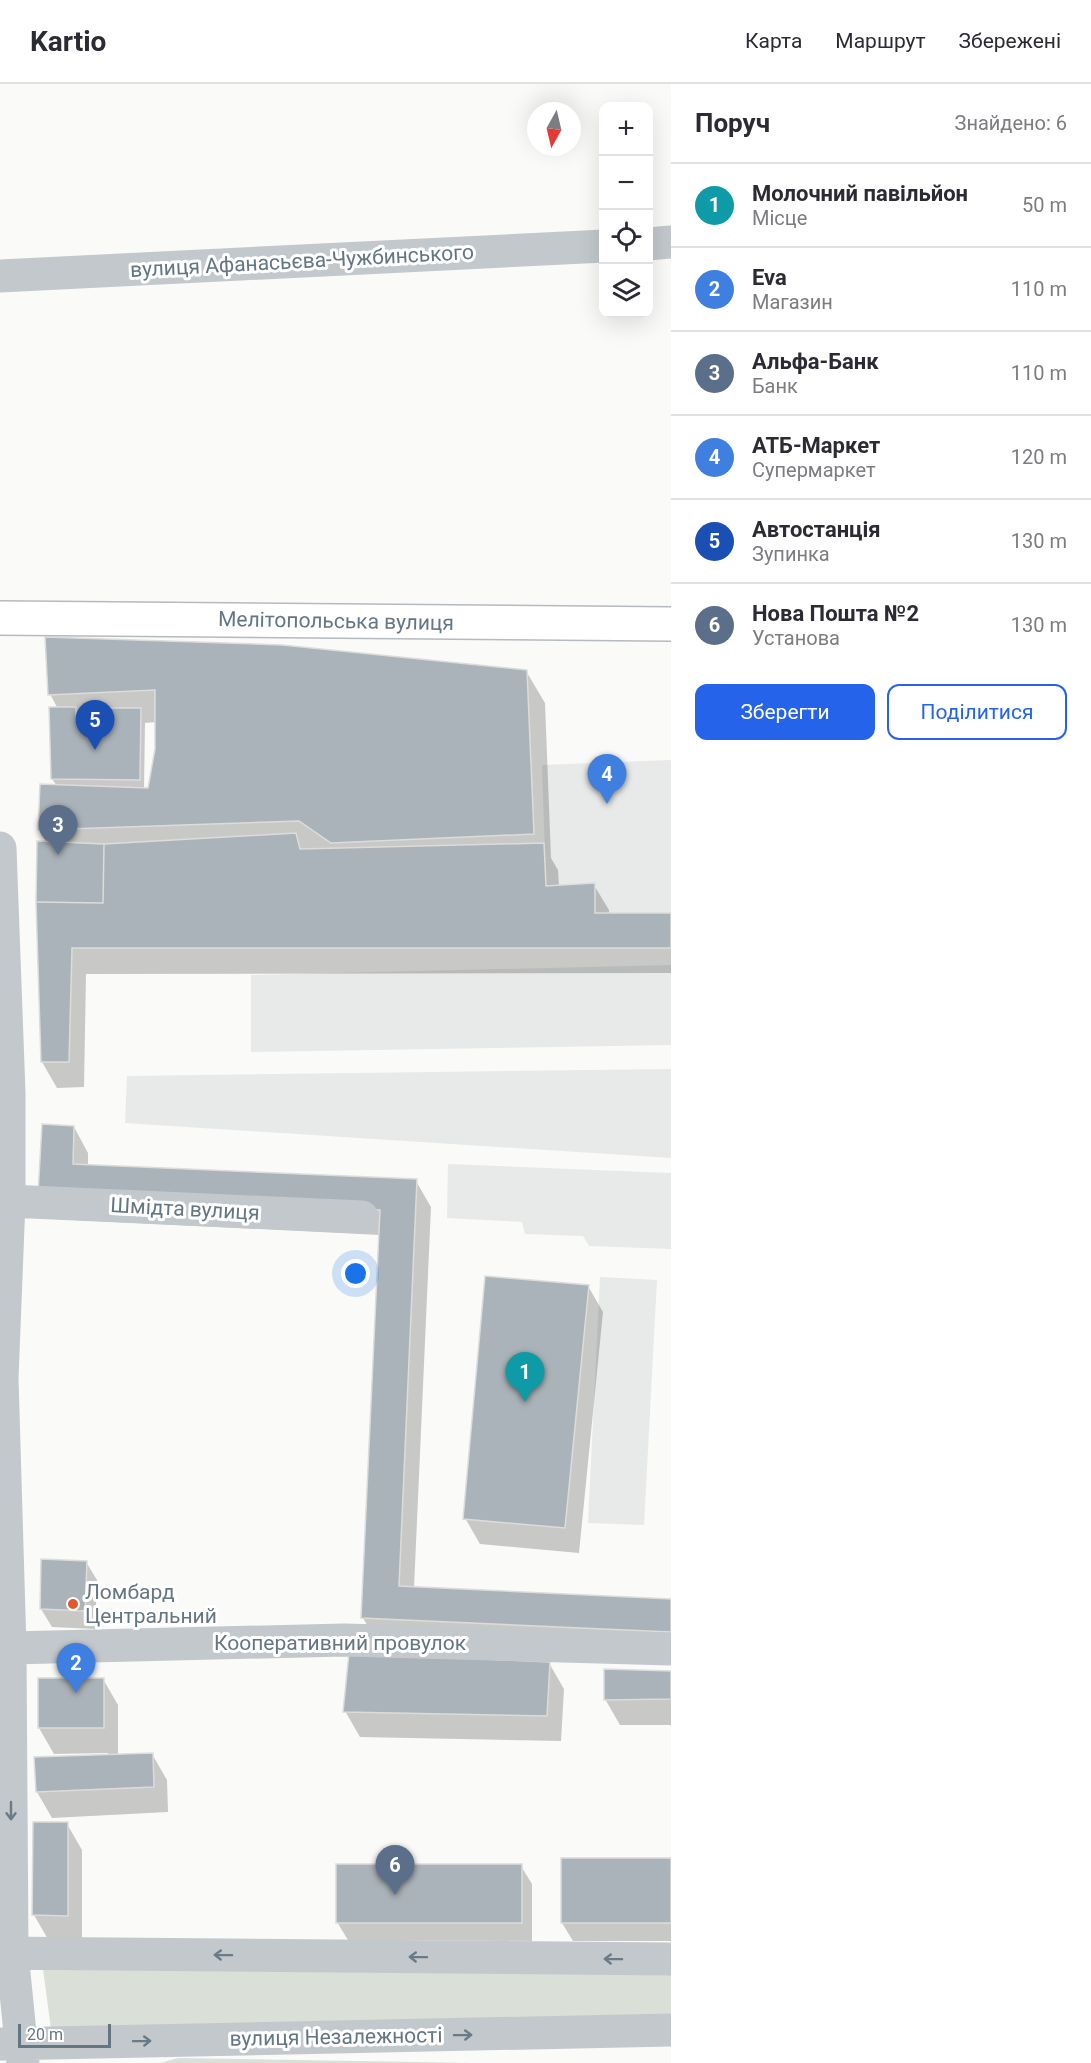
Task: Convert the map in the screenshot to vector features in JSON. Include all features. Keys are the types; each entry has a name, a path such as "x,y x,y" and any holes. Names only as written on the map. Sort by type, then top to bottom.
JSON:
{"main road":[{"name":"Мелітопольська вулиця","path":"0,618 671,624"}],"street":[{"path":"653,244 671,242"},
{"name":"вулиця Афанасьєва-Чужбинського","path":"0,276 599,246"},
{"path":"0,848 9,1093 9,1201 2,1378 10,1648 6,1953 15,2050"},
{"name":"Шмідта вулиця","path":"9,1201 362,1217"},
{"name":"Кооперативний провулок","path":"10,1648 345,1640 671,1649"},
{"path":"6,1953 671,1959"},
{"name":"вулиця Незалежності","path":"15,2050 671,2030"}],"shaded area":[{"path":"671,760 671,913 595,913 594,883 546,886 542,765"},
{"path":"671,965 671,1045 251,1052 251,975"},
{"path":"671,1069 671,1158 125,1123 127,1076"},
{"path":"448,1164 671,1173 671,1249 589,1246 583,1236 525,1234 522,1222 447,1218"},
{"path":"600,1277 657,1280 644,1525 588,1523"},
{"path":"43,1969 671,1970 671,2021 51,2029"},
{"path":"178,2058 472,2063 160,2063"}],"building":[{"path":"45,637 282,645 527,670 534,834 331,843 299,821 38,830 40,784 148,788 155,749 155,690 48,695"},
{"path":"49,707 76,707 76,720 104,720 105,708 141,708 140,780 51,779"},
{"path":"296,833 300,849 544,843 546,886 595,883 595,913 671,913 671,948 72,948 69,1062 41,1062 36,902 103,903 104,844"},
{"path":"37,841 104,844 103,903 36,902"},
{"path":"42,1124 74,1126 73,1164 417,1179 399,1586 671,1599 671,1632 361,1618 380,1210 38,1194"},
{"path":"485,1276 589,1285 565,1528 463,1519"},
{"path":"41,1559 87,1561 85,1611 40,1609"},
{"path":"349,1653 550,1662 547,1716 343,1712"},
{"path":"604,1669 671,1671 671,1699 604,1700"},
{"path":"38,1678 104,1678 104,1728 38,1728"},
{"path":"153,1753 154,1787 36,1792 34,1757"},
{"path":"33,1822 68,1822 68,1916 32,1915"},
{"path":"561,1858 671,1858 671,1923 561,1923"},
{"path":"336,1864 522,1864 522,1923 336,1923"}],"place":[{"name":"Автостанція","path":"95,750"},
{"name":"АТБ-Маркет","path":"607,804"},
{"name":"Альфа-Банк","path":"58,855"},
{"name":"Молочний павільйон","path":"525,1402"},
{"name":"Ломбард Центральний","path":"73,1604"},
{"name":"Eva","path":"76,1693"},
{"name":"Нова Пошта №2","path":"395,1895"}]}
